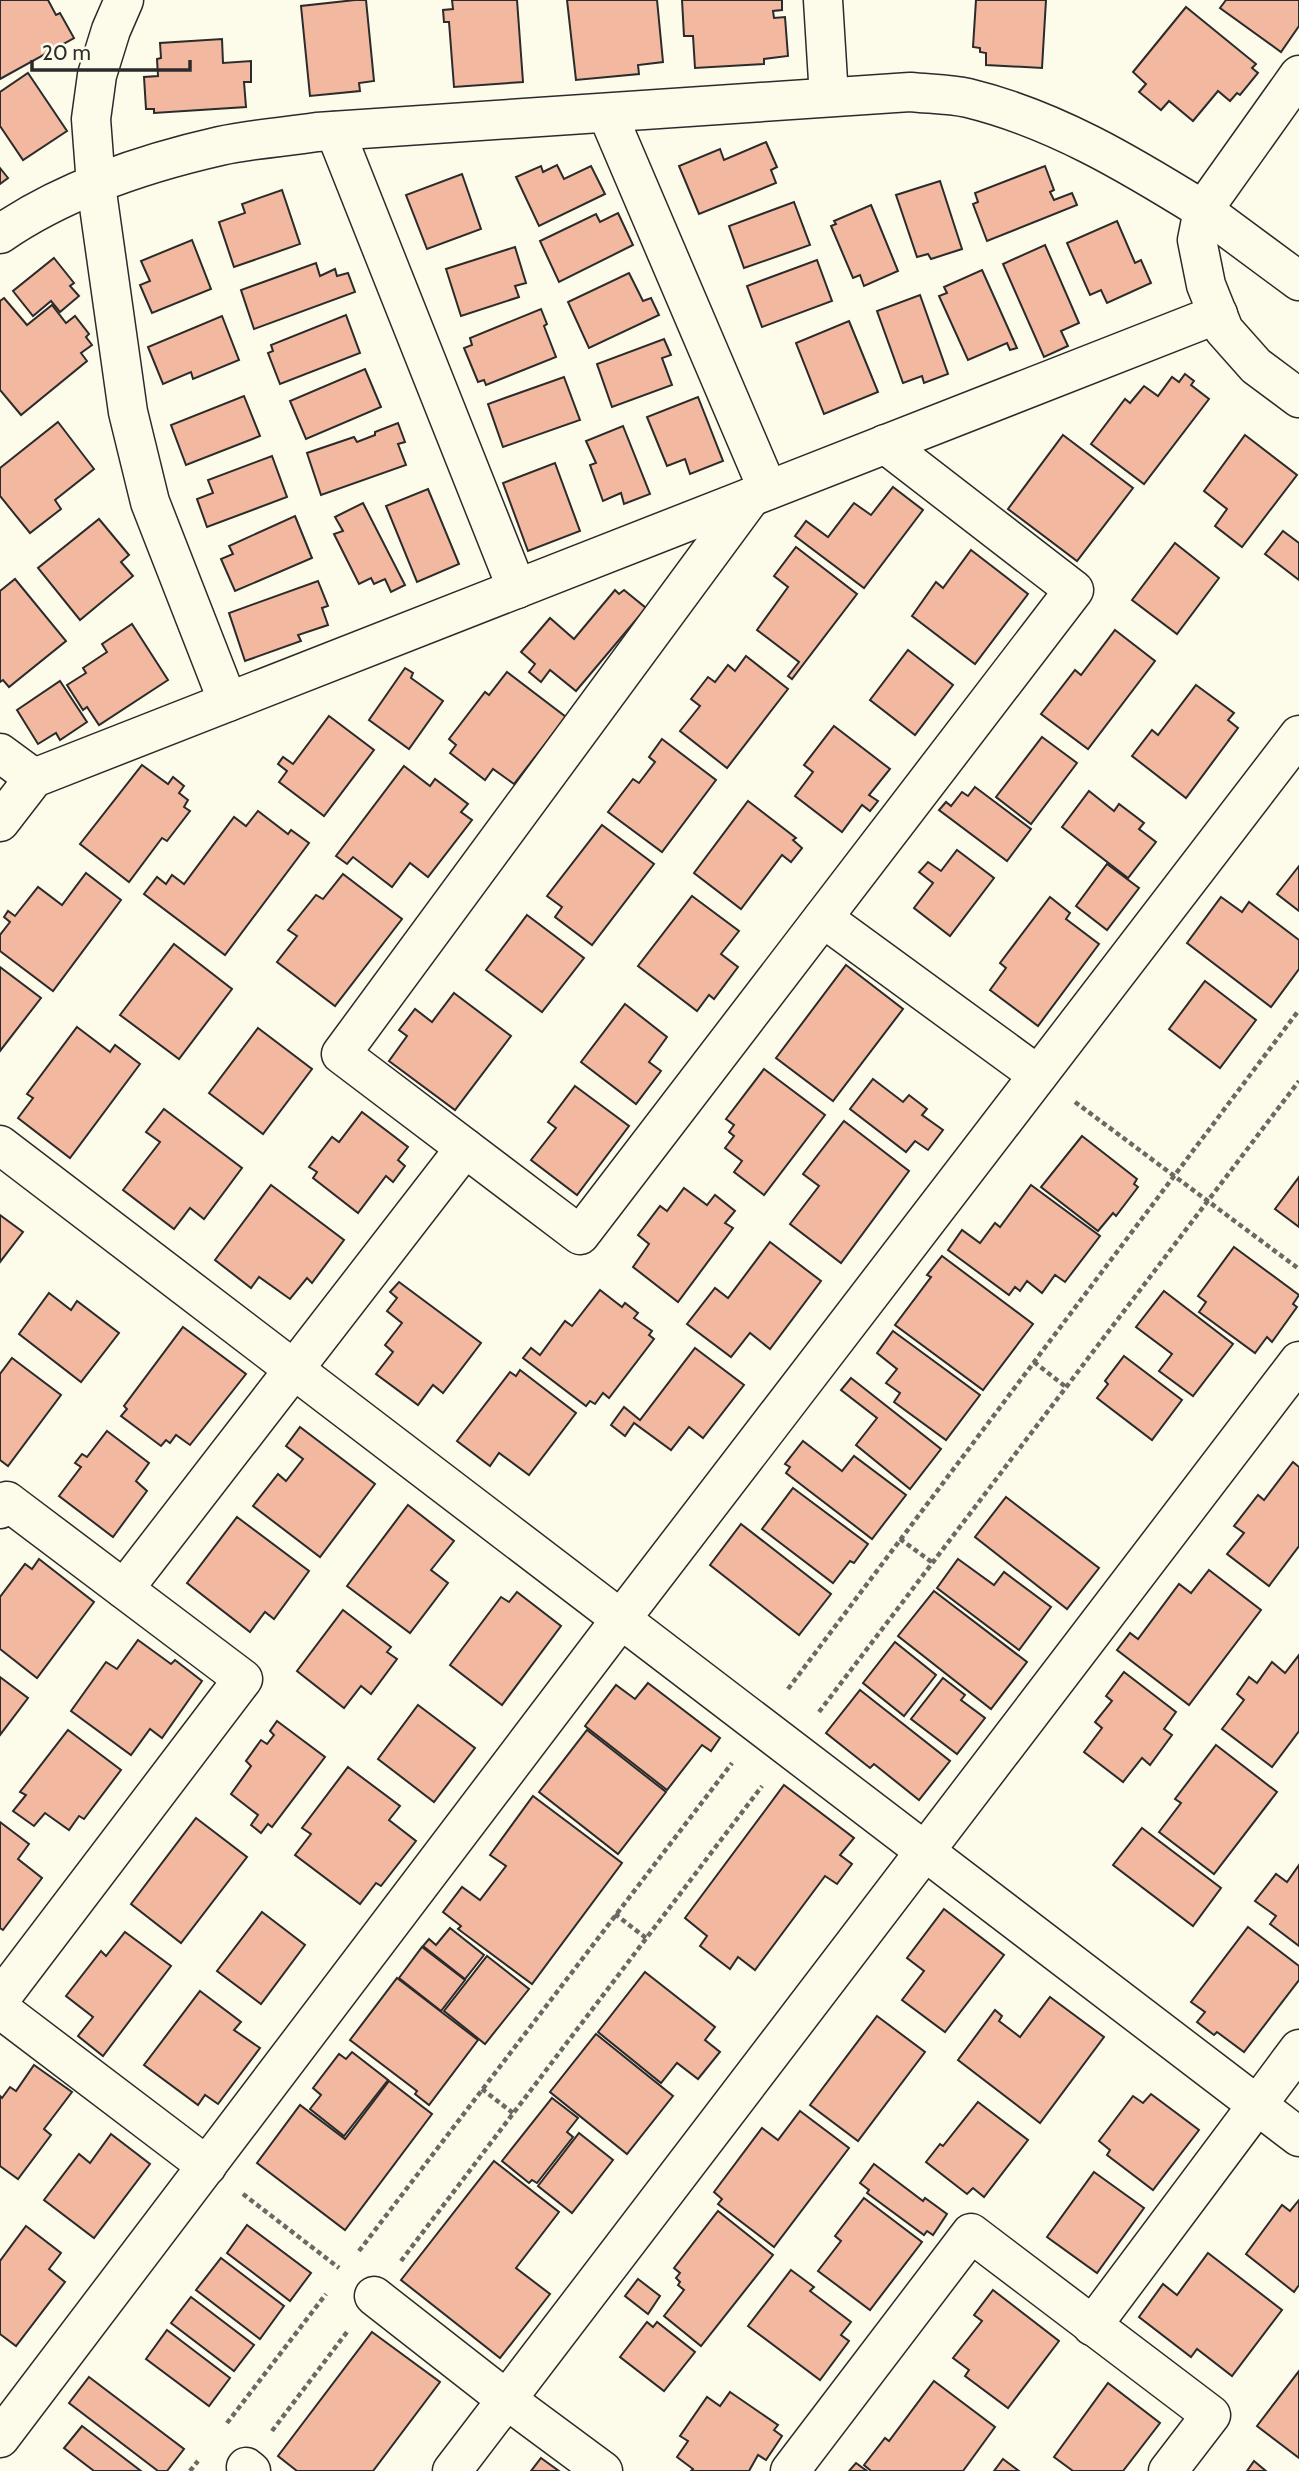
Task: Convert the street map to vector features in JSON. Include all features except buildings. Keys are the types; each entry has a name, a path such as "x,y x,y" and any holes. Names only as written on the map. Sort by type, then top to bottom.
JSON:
{"street":[{"path":"124,0 97,75 91,119 96,186 128,412 150,502 228,702"},
{"path":"823,0 830,97"},
{"path":"1299,75 1203,211 1197,240 1206,285 1224,330 1256,366 1299,398"},
{"path":"0,234 65,198 141,168 222,146 335,131 910,92 967,97 1036,119 1092,144 1203,211 1299,281"},
{"path":"607,113 759,494"},
{"path":"335,131 517,589"},
{"path":"0,822 34,778 1218,314"},
{"path":"759,494 341,1054 580,1235 1074,590 886,444"},
{"path":"0,2438 621,1619 1299,735"},
{"path":"0,753 34,778"},
{"path":"823,918 1038,1075"},
{"path":"0,1146 1299,2137"},
{"path":"124,1589 465,1148"},
{"path":"452,2471 1299,1361"},
{"path":"0,1509 7,1501 243,1679 0,1999"},
{"path":"0,2009 206,2166"},
{"path":"1092,2326 1299,2049"},
{"path":"790,2471 971,2233 1211,2415 1168,2471"},
{"path":"374,2296 506,2400 603,2471"}],"path":[{"path":"1038,1075 1299,1269"},
{"path":"1034,1362 1066,1387"},
{"path":"900,1539 933,1563"},
{"path":"615,1914 646,1938"},
{"path":"482,2089 513,2113"},
{"path":"206,2166 374,2296"}]}
